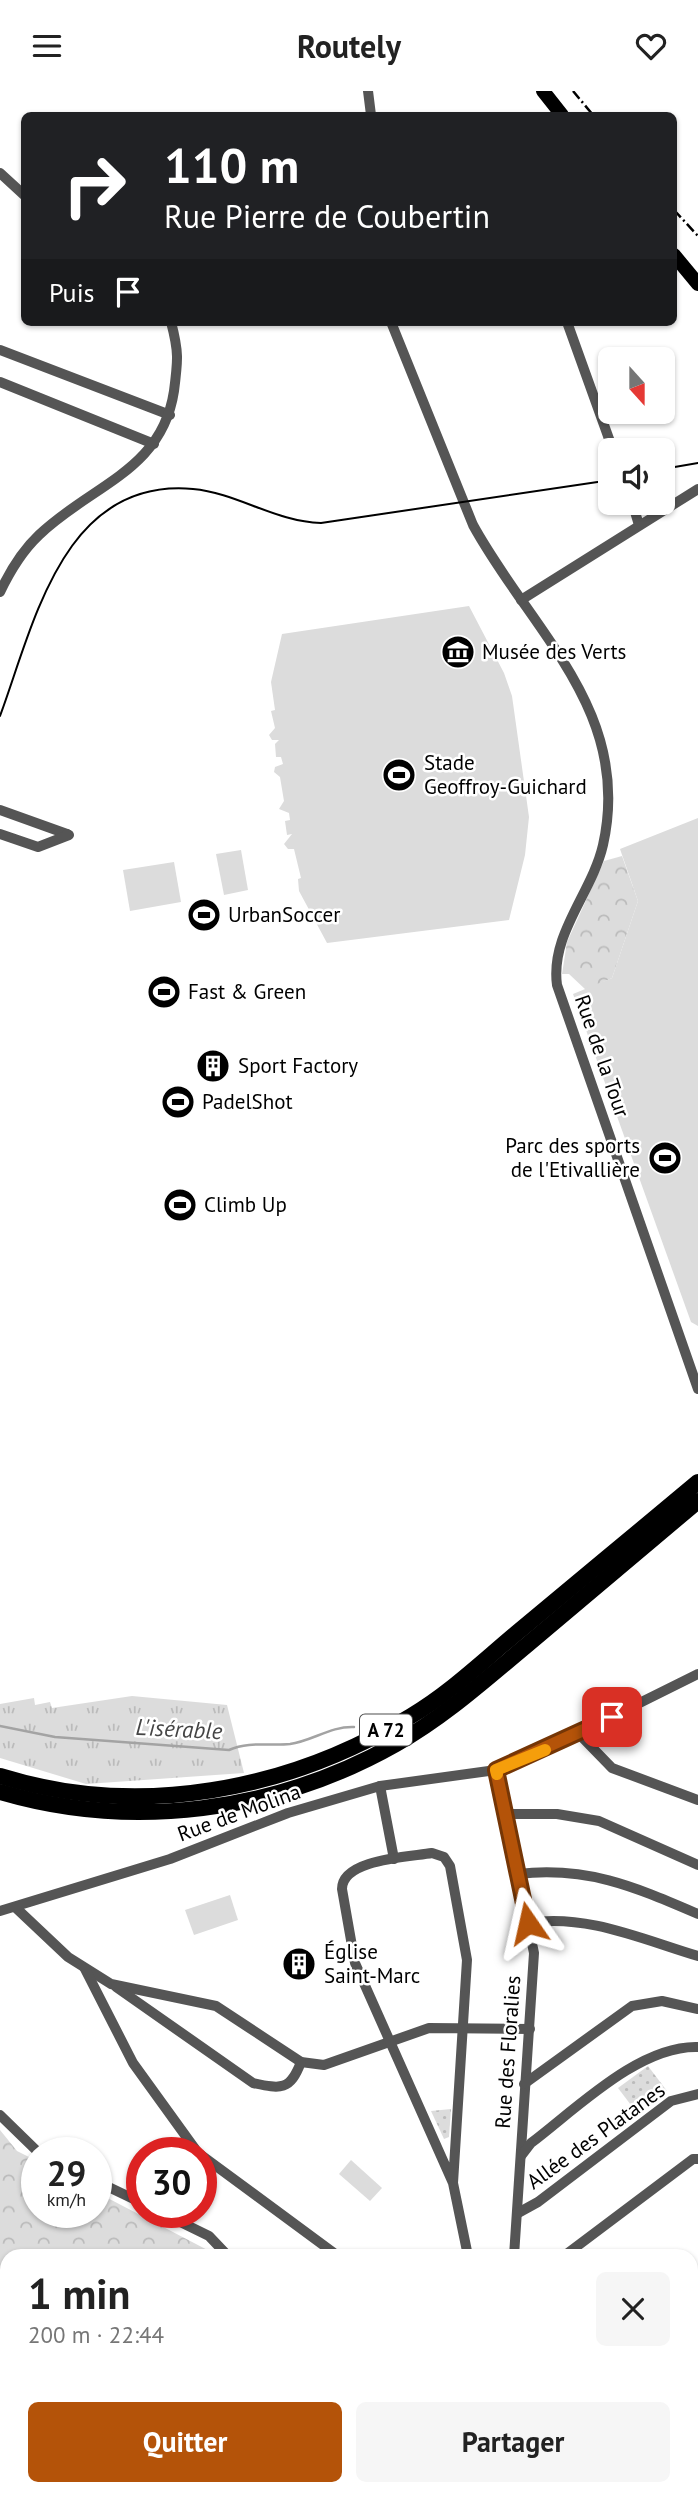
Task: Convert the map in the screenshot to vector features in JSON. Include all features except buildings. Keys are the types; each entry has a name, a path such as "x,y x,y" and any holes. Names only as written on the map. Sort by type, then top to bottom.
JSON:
{"highway":[{"name":"A 72","path":"0,1776 25,1784 99,1796 162,1797 229,1789 290,1773 351,1750 413,1715 467,1674 698,1482"},
{"name":"A 72","path":"0,1793 69,1807 159,1812 256,1799 329,1776 395,1745 447,1710 698,1501"}],"main road":[{"path":"543,91 560,112"},
{"path":"677,259 698,284"}],"street":[{"path":"368,91 371,112"},
{"path":"0,173 21,192"},
{"path":"0,592 18,558 39,534 129,468 154,444 170,415 180,354 172,326"},
{"name":"Rue de la Tour","path":"393,326 472,525 582,691 592,711 608,773 610,792 603,847 560,944 555,968 557,985 698,1389"},
{"path":"568,326 609,438"},
{"path":"0,350 170,415"},
{"path":"0,382 154,444"},
{"path":"521,600 698,489"},
{"path":"636,515 639,525"},
{"path":"0,810 69,835 38,847 0,834"},
{"name":"Rue de Molina","path":"0,1911 170,1859 288,1814 380,1786 496,1770 579,1734 698,1674"},
{"path":"579,1734 612,1768 698,1800"},
{"name":"Rue des Floralies","path":"496,1770 534,1953 515,2249"},
{"path":"380,1786 394,1859"},
{"path":"505,1814 557,1814 598,1821 698,1865"},
{"path":"453,2183 467,1960 450,1865 444,1857 432,1853 354,1868 342,1882 355,1963 453,2183 467,2249"},
{"path":"518,1874 573,1873 621,1881 698,1914"},
{"path":"15,1907 38,1931 85,1969 111,1984 253,2083 279,2088 294,2080 301,2062"},
{"path":"528,1923 560,1918 698,1956"},
{"path":"85,1969 133,2063 187,2137"},
{"path":"111,1984 216,2006 301,2062 324,2065 429,2028 462,2026 530,2029"},
{"path":"524,2084 632,2007 662,2001 698,2009"},
{"path":"521,2157 531,2143 642,2060 670,2050 698,2047"},
{"name":"Allée des Platanes","path":"518,2213 538,2202 671,2101 698,2094"},
{"path":"0,2115 23,2137"},
{"path":"574,2249 693,2159 698,2159"},
{"path":"217,2167 329,2249"},
{"path":"193,2228 209,2236 221,2249"}],"green space":[{"name":"Stade Geoffroy-Guichard","path":"469,606 504,673 512,696 529,817 525,855 509,920 327,943 299,891 298,879 301,878 294,849 288,849 284,844 292,834 287,835 285,821 290,820 289,813 279,809 284,801 280,777 274,772 275,767 283,764 281,757 276,757 275,744 279,740 272,740 269,735 275,728 271,711 275,710 271,682 282,634"},
{"name":"Parc des sports de l'Etivallière","path":"698,818 698,1326 691,1322 573,994 612,978 638,901 620,849"},
{"path":"241,850 248,890 224,895 216,854"},
{"path":"622,856 638,901 612,978 586,990 569,974 562,974 567,942 604,861"},
{"path":"174,862 181,902 130,911 123,870"},
{"path":"132,1696 227,1705 244,1773 86,1784 0,1758 0,1704 34,1698 35,1705 50,1702 52,1708"},
{"path":"230,1895 238,1920 194,1935 185,1910"},
{"path":"648,2066 667,2091 637,2113 618,2088"},
{"path":"451,2109 449,2137 444,2139 431,2111"},
{"path":"0,2130 21,2153 21,2228 112,2228 112,2200 126,2208 126,2228 165,2228 206,2249 0,2249"},
{"path":"351,2160 382,2188 370,2201 339,2174"}],"waterway":[{"name":"L'isérable","path":"0,1726 55,1737 229,1750 252,1745 290,1744 337,1729 354,1727"}],"tram line":[{"path":"675,467 698,463"},
{"path":"0,716 26,640 60,563 84,531 113,506 149,492 193,489 225,496 288,518 321,523 598,482"}],"railway":[{"path":"573,91 590,112"},
{"path":"677,213 698,236"}],"slow traffic":[{"path":"497,1774 496,1770 545,1750"}],"place":[{"name":"Musée des Verts","path":"458,652"},
{"name":"Stade Geoffroy-Guichard","path":"399,775"},
{"name":"UrbanSoccer","path":"204,915"},
{"name":"Fast & Green","path":"164,992"},
{"name":"Sport Factory","path":"213,1066"},
{"name":"PadelShot","path":"178,1102"},
{"name":"Parc des sports de l'Etivallière","path":"665,1158"},
{"name":"Climb Up","path":"180,1205"},
{"name":"Église Saint-Marc","path":"299,1964"}],"route":[{"path":"528,1923 496,1770 528,1758 612,1717"}]}
